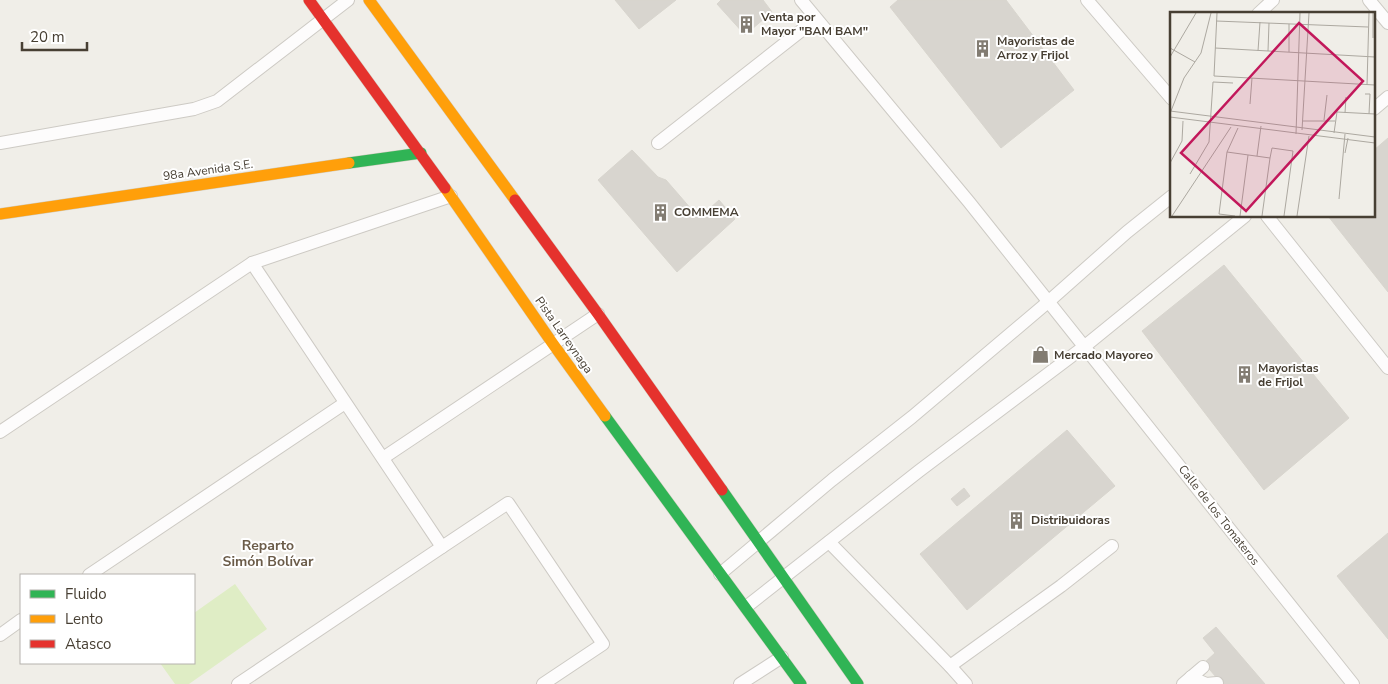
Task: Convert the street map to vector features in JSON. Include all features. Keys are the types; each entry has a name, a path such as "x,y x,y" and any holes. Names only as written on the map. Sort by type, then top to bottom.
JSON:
{"main road":[{"name":"Pista Larreynaga","path":"309,0 421,153 553,344 801,684"},
{"path":"369,0 598,314 858,684"},
{"name":"98a Avenida S.E.","path":"0,214 421,153"}],"lane":[{"path":"0,143 194,110 217,101 348,0"},
{"name":"Calle de los Tomateros","path":"801,0 969,202 1353,684"},
{"path":"1087,0 1170,95"},
{"path":"1260,12 1273,0"},
{"path":"1369,0 1382,15"},
{"path":"658,143 816,18"},
{"path":"1376,107 1388,97"},
{"path":"0,432 252,263 451,196"},
{"path":"720,574 832,480 912,417 1048,302 1127,232 1170,198"},
{"path":"746,607 919,470 1085,346 1243,218"},
{"path":"1269,218 1388,368"},
{"path":"252,263 442,547"},
{"path":"383,458 598,314"},
{"path":"90,574 346,403"},
{"path":"238,684 508,503 603,644 543,684"},
{"path":"829,542 966,684"},
{"path":"950,666 1061,586 1112,546"},
{"path":"0,635 20,621"},
{"path":"740,684 782,657"},
{"path":"1185,682 1203,667"},
{"path":"1185,682 1217,683"}],"green space":[{"path":"235,584 267,629 189,684 175,684 161,664 195,664 195,612"}],"building":[{"path":"615,0 676,0 639,29"},
{"name":"Venta por Mayor \"BAM BAM\"","path":"721,0 763,0 772,12 745,35 717,4"},
{"name":"Mayoristas de Arroz y Frijol","path":"898,0 1006,0 1074,90 1001,148 890,7"},
{"path":"1388,138 1388,292 1330,218 1376,218 1376,148"},
{"name":"COMMEMA","path":"632,150 658,177 666,180 699,218 719,200 735,219 677,272 598,180"},
{"name":"Mayoristas de Frijol","path":"1224,265 1349,418 1264,490 1142,331"},
{"name":"Distribuidoras","path":"1067,430 1115,486 967,610 920,554"},
{"path":"964,488 970,496 957,506 951,499"},
{"path":"1388,533 1388,639 1337,576"},
{"path":"1216,627 1265,684 1222,684 1204,663 1215,653 1203,638"}],"traffic: fast":[{"path":"349,163 421,153"},
{"path":"605,416 801,684"},
{"path":"722,490 858,684"}],"traffic: slow":[{"path":"369,0 515,200"},
{"path":"0,214 349,163"},
{"path":"445,188 605,416"}],"traffic: jam":[{"path":"309,0 445,188"},
{"path":"515,200 722,490"}],"place":[{"name":"Venta por Mayor \"BAM BAM\"","path":"747,24"},
{"name":"Mayoristas de Arroz y Frijol","path":"983,48"},
{"name":"COMMEMA","path":"660,212"},
{"name":"Mercado Mayoreo","path":"1040,355"},
{"name":"Mayoristas de Frijol","path":"1244,375"},
{"name":"Distribuidoras","path":"1017,520"}],"district":[{"name":"Reparto Simón Bolívar","path":"268,554"}]}
